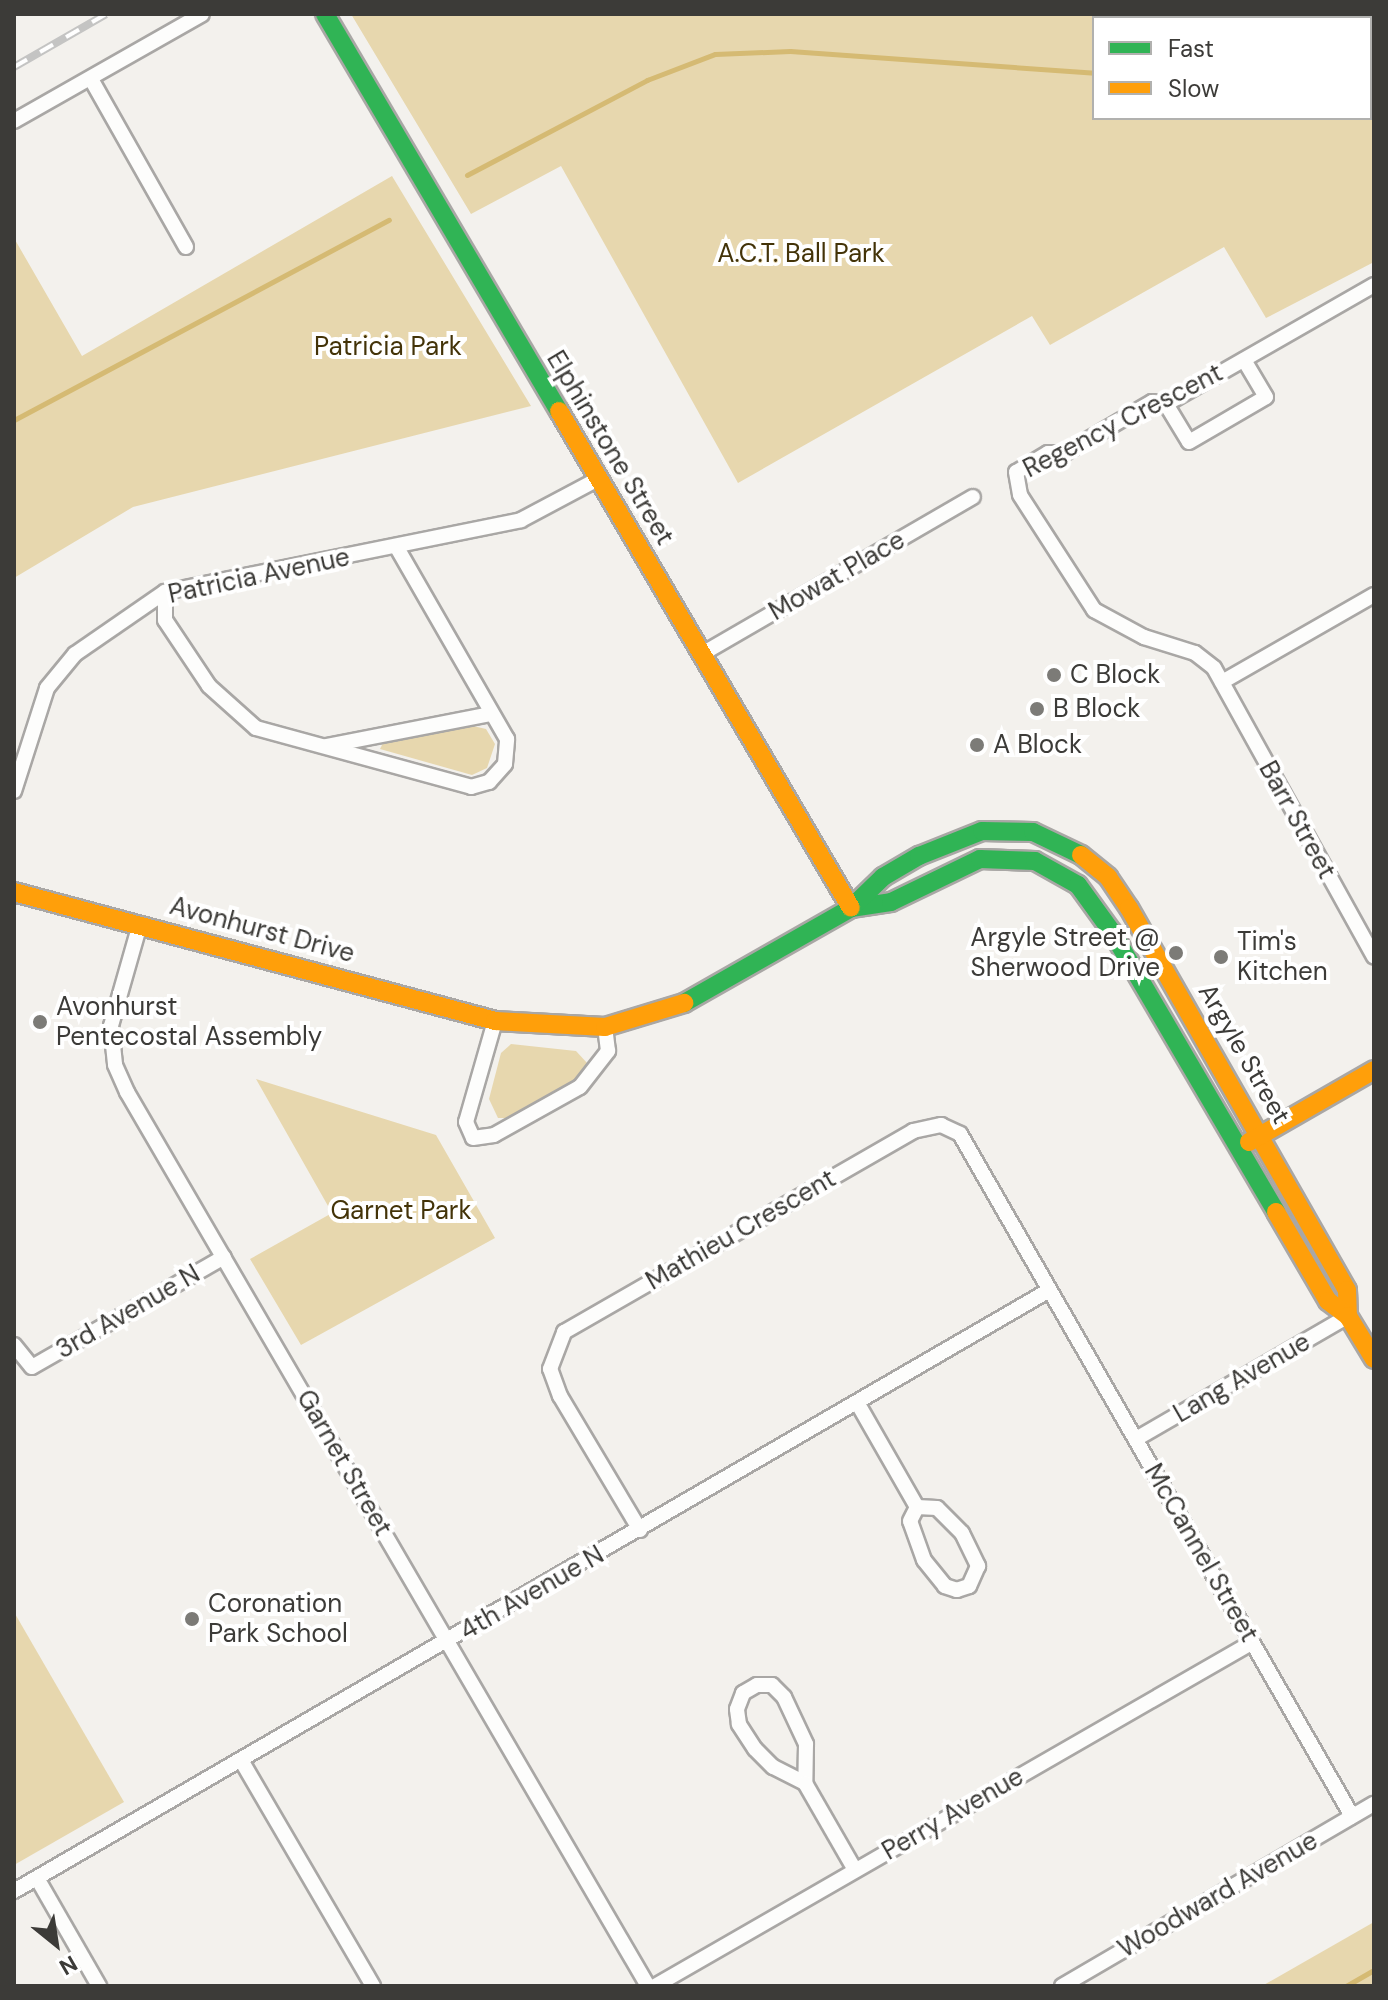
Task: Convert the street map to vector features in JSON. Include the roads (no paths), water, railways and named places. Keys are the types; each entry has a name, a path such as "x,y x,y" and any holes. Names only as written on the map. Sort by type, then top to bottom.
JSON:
{"street":[{"path":"14,121 202,14"},
{"name":"Elphinstone Street","path":"325,14 851,908"},
{"path":"91,79 186,247"},
{"name":"Regency Crescent","path":"1222,682 1195,653 1144,637 1094,610 1020,495 1016,472 1048,453 1065,453 1152,402 1166,404 1374,285"},
{"path":"1166,404 1189,442 1266,397 1244,360"},
{"name":"Patricia Avenue","path":"14,791 47,688 75,654 165,592 397,548 521,520 600,478"},
{"name":"Mowat Place","path":"702,654 973,497"},
{"path":"165,592 165,620 209,686 256,728 471,787 489,782 505,764 507,739 397,548"},
{"path":"1222,682 1374,595"},
{"name":"Barr Street","path":"1222,682 1374,957"},
{"path":"322,747 490,714"},
{"name":"Avonhurst Drive","path":"14,892 495,1021 605,1027 694,1000 851,908 883,877 964,836 1033,832 1058,843"},
{"name":"Argyle Street","path":"1058,843 1108,877 1261,1136 1347,1290 1348,1316"},
{"name":"Avonhurst Drive","path":"851,908 891,902 980,859 1035,861"},
{"name":"Argyle Street","path":"1035,861 1059,871 1094,902 1328,1301 1348,1316 1374,1359"},
{"name":"Garnet Street","path":"140,924 111,1026 115,1065 648,1986"},
{"path":"495,1021 466,1122 473,1138 494,1135 580,1087 608,1051 605,1027"},
{"path":"1239,1148 1374,1070"},
{"name":"Mathieu Crescent","path":"640,1530 560,1396 550,1369 564,1332 577,1324 913,1131 941,1125 960,1134 1048,1291"},
{"name":"3rd Avenue N","path":"14,1345 32,1367 224,1257"},
{"name":"4th Avenue N","path":"14,1891 1048,1291"},
{"name":"McCannel Street","path":"1048,1291 1352,1816"},
{"name":"Lang Avenue","path":"1136,1439 1348,1316"},
{"path":"858,1404 917,1507"},
{"path":"917,1507 937,1508 962,1533 978,1566 969,1586 957,1590 945,1586 924,1560 910,1521 917,1507"},
{"name":"Perry Avenue","path":"655,1986 1251,1643"},
{"path":"805,1783 773,1767 755,1749 739,1724 737,1709 743,1693 757,1685 772,1685 784,1697 806,1744 805,1783 855,1870"},
{"path":"241,1760 373,1986"},
{"name":"Woodward Avenue","path":"1062,1986 1374,1804"},
{"path":"37,1878 99,1986"}],"waterway":[{"path":"467,175 647,80 715,54 790,51 1092,73"},
{"path":"14,420 389,220"},
{"path":"1346,1986 1374,1970"}],"railway":[{"path":"14,67 106,14"}],"place":[{"name":"C Block","path":"1054,675"},
{"name":"B Block","path":"1037,709"},
{"name":"A Block","path":"977,745"},
{"name":"Argyle Street @ Sherwood Drive","path":"1176,953"},
{"name":"Tim's Kitchen","path":"1221,957"},
{"name":"Avonhurst Pentecostal Assembly","path":"40,1022"},
{"name":"Coronation Park School","path":"192,1619"}],"park label":[{"name":"A.C.T. Ball Park","path":"801,254"},
{"name":"Patricia Park","path":"388,347"},
{"name":"Garnet Park","path":"401,1211"}]}
